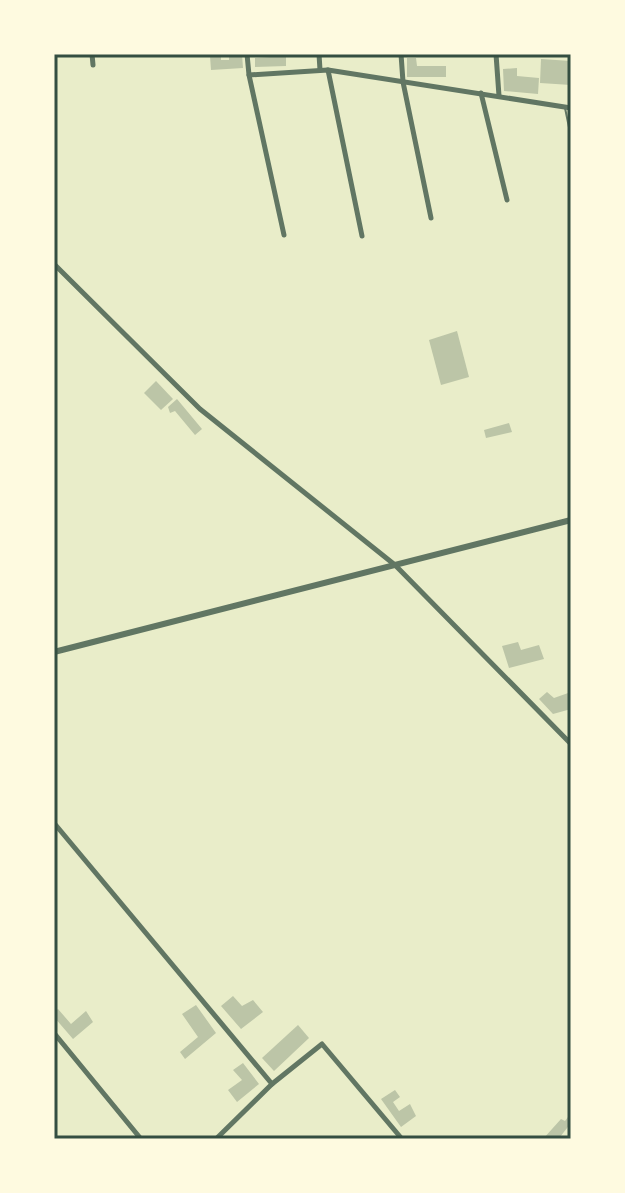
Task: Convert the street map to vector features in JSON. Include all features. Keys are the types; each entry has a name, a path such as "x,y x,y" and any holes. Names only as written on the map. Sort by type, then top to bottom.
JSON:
{"street":[{"path":"92,54 93,65"},
{"path":"247,54 284,235"},
{"path":"319,54 362,236"},
{"path":"401,54 403,82 431,218"},
{"path":"496,54 499,96"},
{"path":"249,75 324,70 568,108"},
{"path":"481,93 507,200"},
{"path":"54,264 200,409 395,565 571,744"},
{"path":"54,652 571,520"},
{"path":"54,823 272,1084"},
{"path":"54,1033 141,1139"},
{"path":"216,1139 272,1084 322,1044 402,1139"}],"lane":[{"path":"568,108 571,137"}],"building":[{"path":"242,54 243,68 211,70 210,56 221,55 221,60 229,60 229,55"},
{"path":"286,56 286,66 255,67 255,58"},
{"path":"407,58 416,58 417,66 446,66 446,77 407,77"},
{"path":"541,59 571,61 571,85 540,83"},
{"path":"517,68 517,76 539,78 538,94 504,91 503,69"},
{"path":"457,331 469,377 441,385 429,340"},
{"path":"156,381 173,399 161,410 144,393"},
{"path":"177,399 202,429 195,435 175,411 170,413 168,407"},
{"path":"509,423 512,432 486,438 484,430"},
{"path":"518,642 521,650 539,645 544,659 509,668 502,646"},
{"path":"547,692 554,698 571,692 571,709 553,714 539,699"},
{"path":"233,996 242,1006 253,1000 263,1012 241,1029 221,1006"},
{"path":"196,1005 216,1033 185,1059 180,1052 198,1037 182,1014"},
{"path":"58,1009 71,1024 86,1011 93,1022 73,1039 54,1017"},
{"path":"298,1025 309,1038 274,1071 262,1058"},
{"path":"243,1063 259,1084 237,1102 228,1090 242,1080 233,1070"},
{"path":"395,1090 400,1097 393,1102 399,1111 410,1104 416,1116 401,1127 381,1099"},
{"path":"571,1113 571,1123 560,1137 563,1139 543,1139 561,1119 565,1121"}]}
